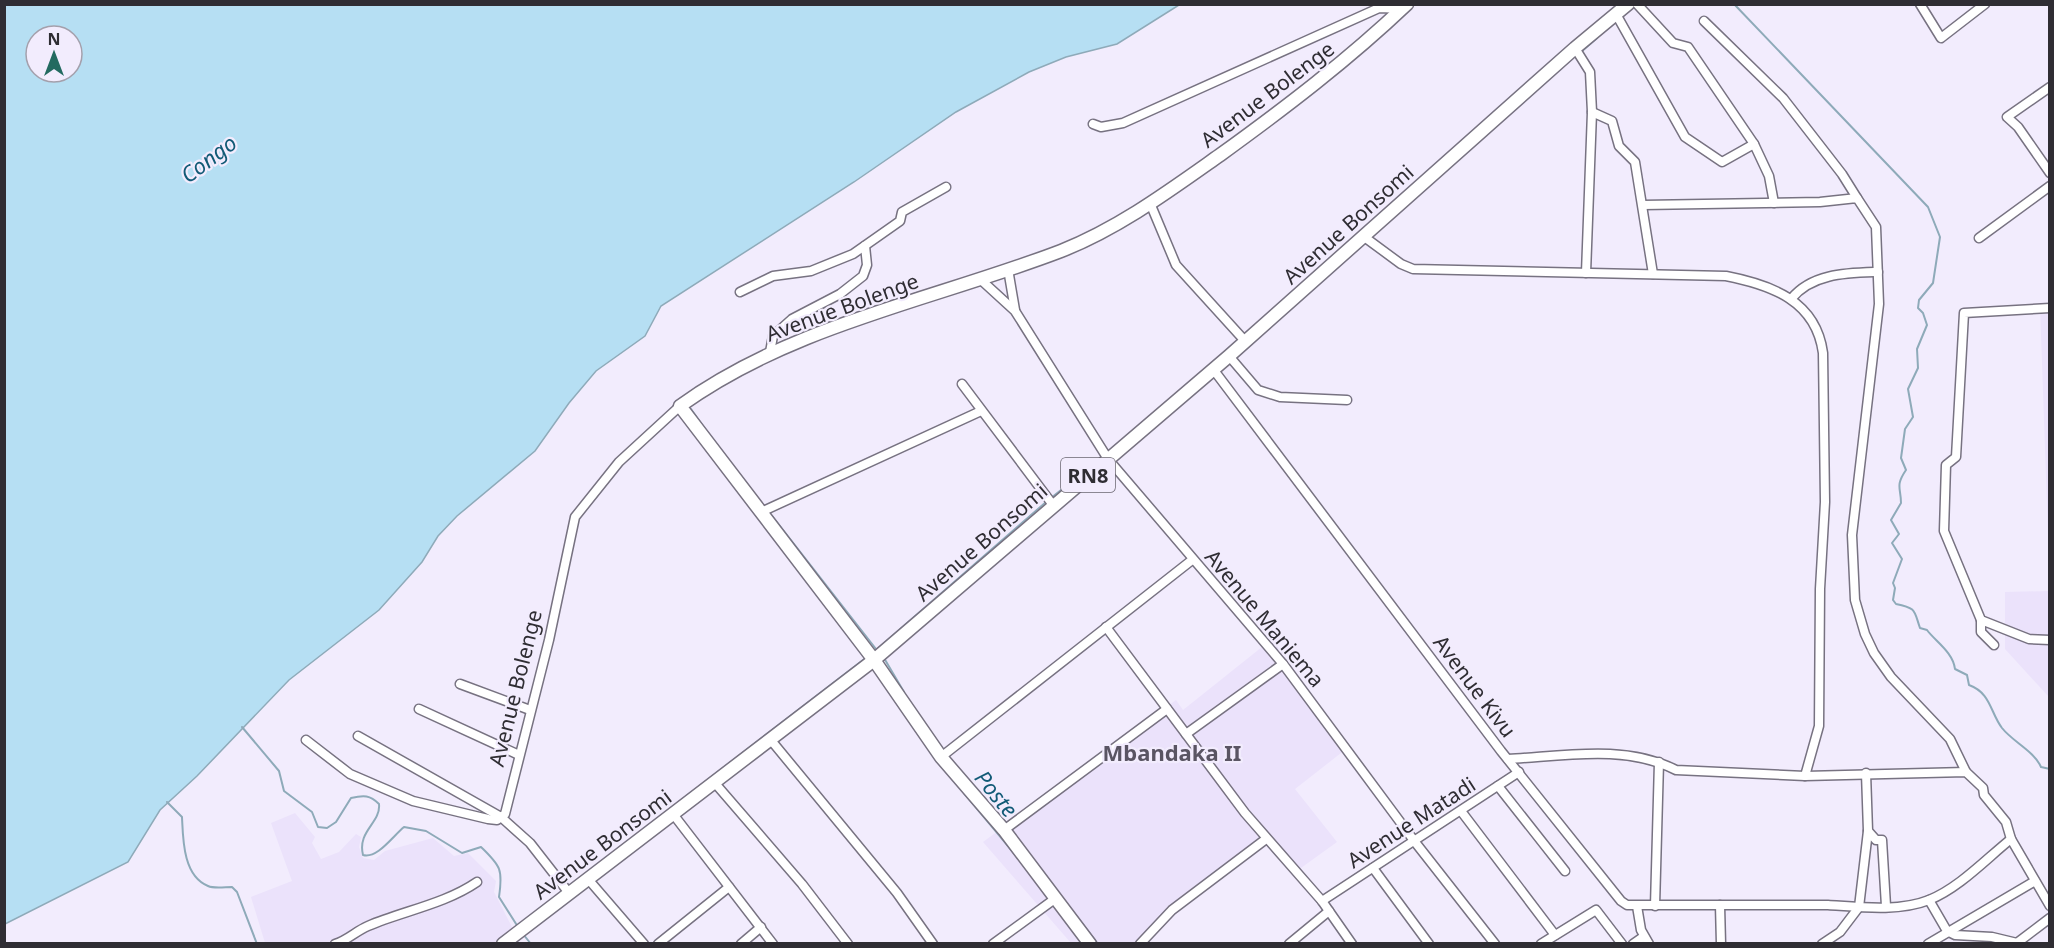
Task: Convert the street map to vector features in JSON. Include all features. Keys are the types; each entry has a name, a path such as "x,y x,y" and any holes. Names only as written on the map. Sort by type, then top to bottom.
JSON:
{"street":[{"name":"Avenue Bonsomi","path":"506,941 874,660 1228,356 1575,48 1628,4"},
{"path":"1637,4 1672,43 1688,47 1754,144 1769,176 1774,203"},
{"path":"1920,4 1941,38 1985,4"},
{"path":"1094,124 1113,127 1124,123 1379,8 1405,7"},
{"name":"Avenue Bolenge","path":"501,817 505,814 549,640 575,517 619,462 680,406 702,390 770,352 823,331 980,279 1092,237 1150,203 1330,74 1405,7"},
{"path":"1616,14 1685,137 1722,162 1754,144"},
{"path":"1704,21 1782,98 1842,174 1876,227 1879,304 1858,502 1852,535 1855,600 1864,634 1874,653 1891,677 1950,738 1966,771 1979,783 1984,795 2006,822 2011,839 2049,906"},
{"path":"1575,48 1590,72 1592,112 1586,273"},
{"path":"2049,87 2007,117 2018,127 2049,173"},
{"path":"1592,112 1611,121 1619,147 1635,162 1653,274"},
{"path":"1979,238 2049,186"},
{"path":"740,292 773,276 811,271 865,246 900,221 902,212 946,187"},
{"path":"1643,205 1820,202 1857,198"},
{"path":"1150,203 1176,265 1245,341"},
{"path":"1363,236 1401,264 1413,268 1726,276 1751,281 1776,290 1808,314 1820,331 1823,353 1826,502 1820,589 1819,726 1805,776"},
{"path":"770,352 773,336 792,319 840,294 864,276 867,265 865,246"},
{"path":"1008,269 1016,311"},
{"path":"1791,299 1809,283 1827,277 1878,272"},
{"path":"980,279 1016,311"},
{"path":"1994,645 1982,632 1981,620 1944,531 1946,465 1956,457 1965,313 2049,308"},
{"name":"Avenue Maniema","path":"1016,311 1108,459 1283,664 1415,842 1495,944"},
{"path":"1228,356 1258,390 1280,397 1347,400"},
{"name":"Avenue Kivu","path":"1213,369 1508,759 1616,753 1659,762 1676,770 1805,776 1966,771"},
{"path":"962,384 1053,505"},
{"path":"680,406 874,660 941,757 1004,830 1090,944"},
{"path":"760,512 981,411"},
{"path":"941,757 1192,560"},
{"path":"1981,620 2029,639 2049,640"},
{"path":"1107,627 1266,839 1322,901 1352,944"},
{"path":"1186,734 1283,664"},
{"path":"460,684 530,710"},
{"path":"419,709 519,755"},
{"path":"1004,830 1167,709"},
{"path":"358,736 501,817 530,843 569,893"},
{"path":"770,739 897,893 933,944"},
{"path":"306,740 350,774 413,801 488,819 501,817"},
{"path":"1508,759 1621,901 1627,905 1828,905 1859,908 1929,900 1956,883 2011,839"},
{"path":"1655,906 1659,762"},
{"name":"Avenue Matadi","path":"1322,901 1519,772"},
{"path":"1822,944 1840,932 1859,908 1868,831 1866,773"},
{"path":"714,782 802,884 848,944"},
{"path":"1498,786 1565,871"},
{"path":"1461,811 1555,935"},
{"path":"673,814 773,944"},
{"path":"1868,831 1876,840 1882,840 1886,906"},
{"path":"1140,944 1164,917 1266,839"},
{"path":"1373,868 1429,944"},
{"path":"588,879 644,944"},
{"path":"1928,944 2035,881"},
{"path":"335,944 346,942 366,927 451,895 477,882"},
{"path":"658,944 729,887"},
{"path":"993,944 1056,898"},
{"path":"1929,900 1947,931 1955,935 1992,936 2016,943 2049,918"},
{"path":"1720,905 1721,944"},
{"path":"1634,944 1646,940 1637,906"},
{"path":"1289,944 1329,910"},
{"path":"1541,944 1596,910 1622,944"},
{"path":"741,944 761,927"}],"shaded area":[{"path":"2050,305 2049,563 2040,306"},
{"path":"2049,591 2049,697 2005,649 2005,592"},
{"path":"1272,639 1350,746 1295,789 1337,842 1294,873 1264,843 1164,918 1140,943 1071,943 983,842 1176,700 1183,710"},
{"path":"295,813 315,837 312,843 321,859 339,852 356,834 361,837 359,847 363,858 374,860 385,851 433,838 454,856 468,853 496,881 494,892 513,929 494,943 265,943 251,897 292,881 271,823"}],"water":[{"name":"Congo","path":"5,4 1179,4 1117,44 1066,57 1029,72 956,112 854,182 661,306 645,336 596,371 569,403 535,451 457,516 438,536 422,562 379,610 289,680 197,776 160,810 128,862 5,924"}],"waterway":[{"path":"1734,4 1928,207 1940,237 1933,283 1919,300 1918,308 1923,313 1927,325 1917,349 1918,368 1908,389 1913,417 1905,429 1901,458 1906,470 1899,487 1901,503 1891,520 1899,534 1892,543 1902,559 1893,583 1895,588 1893,600 1896,604 1914,611 1920,628 1927,630 1947,652 1955,669 1967,675 1969,685 1982,693 2002,728 2033,756 2041,767 2050,769"},
{"path":"1581,52 1597,38"},
{"path":"1553,75 1576,55"},
{"name":"Poste","path":"691,409 705,429"},
{"path":"1051,498 1100,459"},
{"path":"874,652 1046,502"},
{"name":"Poste","path":"769,512 876,649"},
{"path":"584,875 867,657"},
{"name":"Poste","path":"884,658 904,692"},
{"path":"242,727 279,771 284,791 312,812 318,827 327,828 336,822 351,798 366,796 379,804 379,811 363,840 363,855 379,851 404,827 426,831 462,853 481,847 497,864 501,880 499,897 518,927"},
{"path":"964,793 1018,858"},
{"path":"167,802 182,817 186,856 194,874 208,886 232,887 237,892 257,944"},
{"name":"Poste","path":"1074,913 1098,944"},
{"path":"523,934 531,944"}],"district":[{"name":"Mbandaka II","path":"1172,752"}]}
